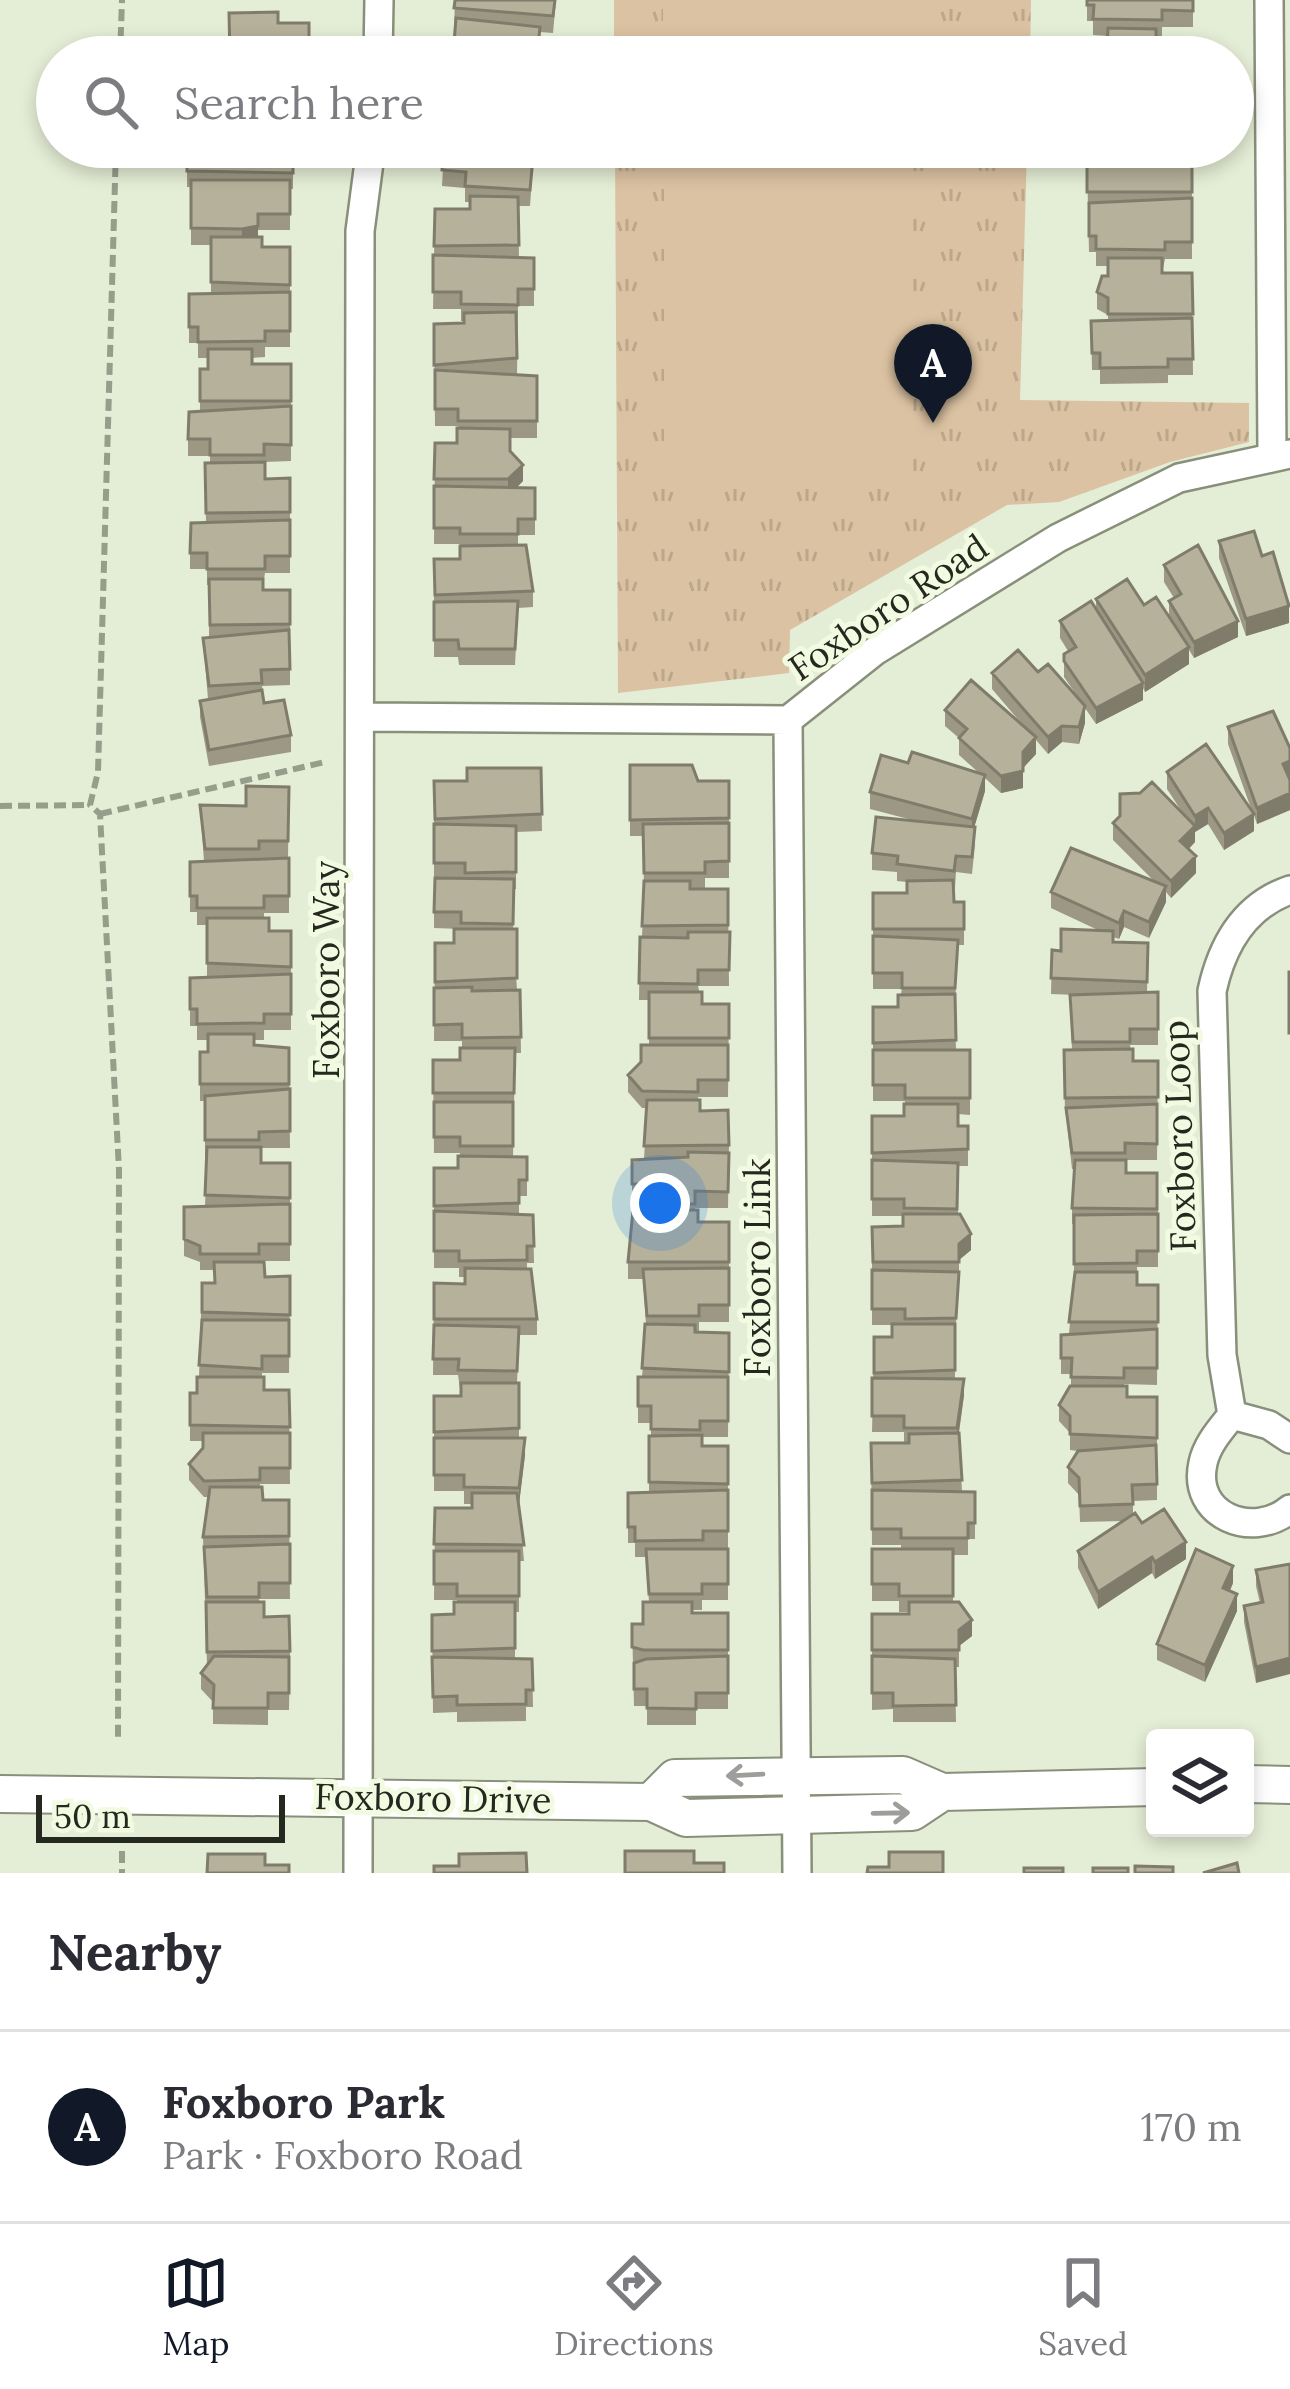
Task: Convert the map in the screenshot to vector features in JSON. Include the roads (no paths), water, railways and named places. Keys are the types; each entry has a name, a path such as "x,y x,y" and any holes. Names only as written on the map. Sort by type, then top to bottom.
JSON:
{"street":[{"path":"379,36 380,0"},
{"path":"1269,0 1280,30 1281,455"},
{"name":"Foxboro Way","path":"358,1873 360,231 368,168"},
{"name":"Foxboro Road","path":"363,717 788,720 875,651 1058,538 1179,478 1281,455"},
{"name":"Foxboro Link","path":"788,720 797,1873"},
{"name":"Foxboro Loop","path":"1232,1415 1222,1355 1211,991 1220,954 1260,901 1290,890"},
{"path":"1290,1439 1269,1425 1232,1415 1203,1462 1206,1496 1216,1510 1247,1525 1264,1524 1290,1510"},
{"name":"Foxboro Drive","path":"651,1802 675,1778 797,1773 903,1774 942,1792 1146,1786"},
{"name":"Foxboro Drive","path":"0,1794 651,1802 686,1818 912,1812 942,1792"}],"place":[{"name":"Foxboro Park","path":"933,423"}]}
